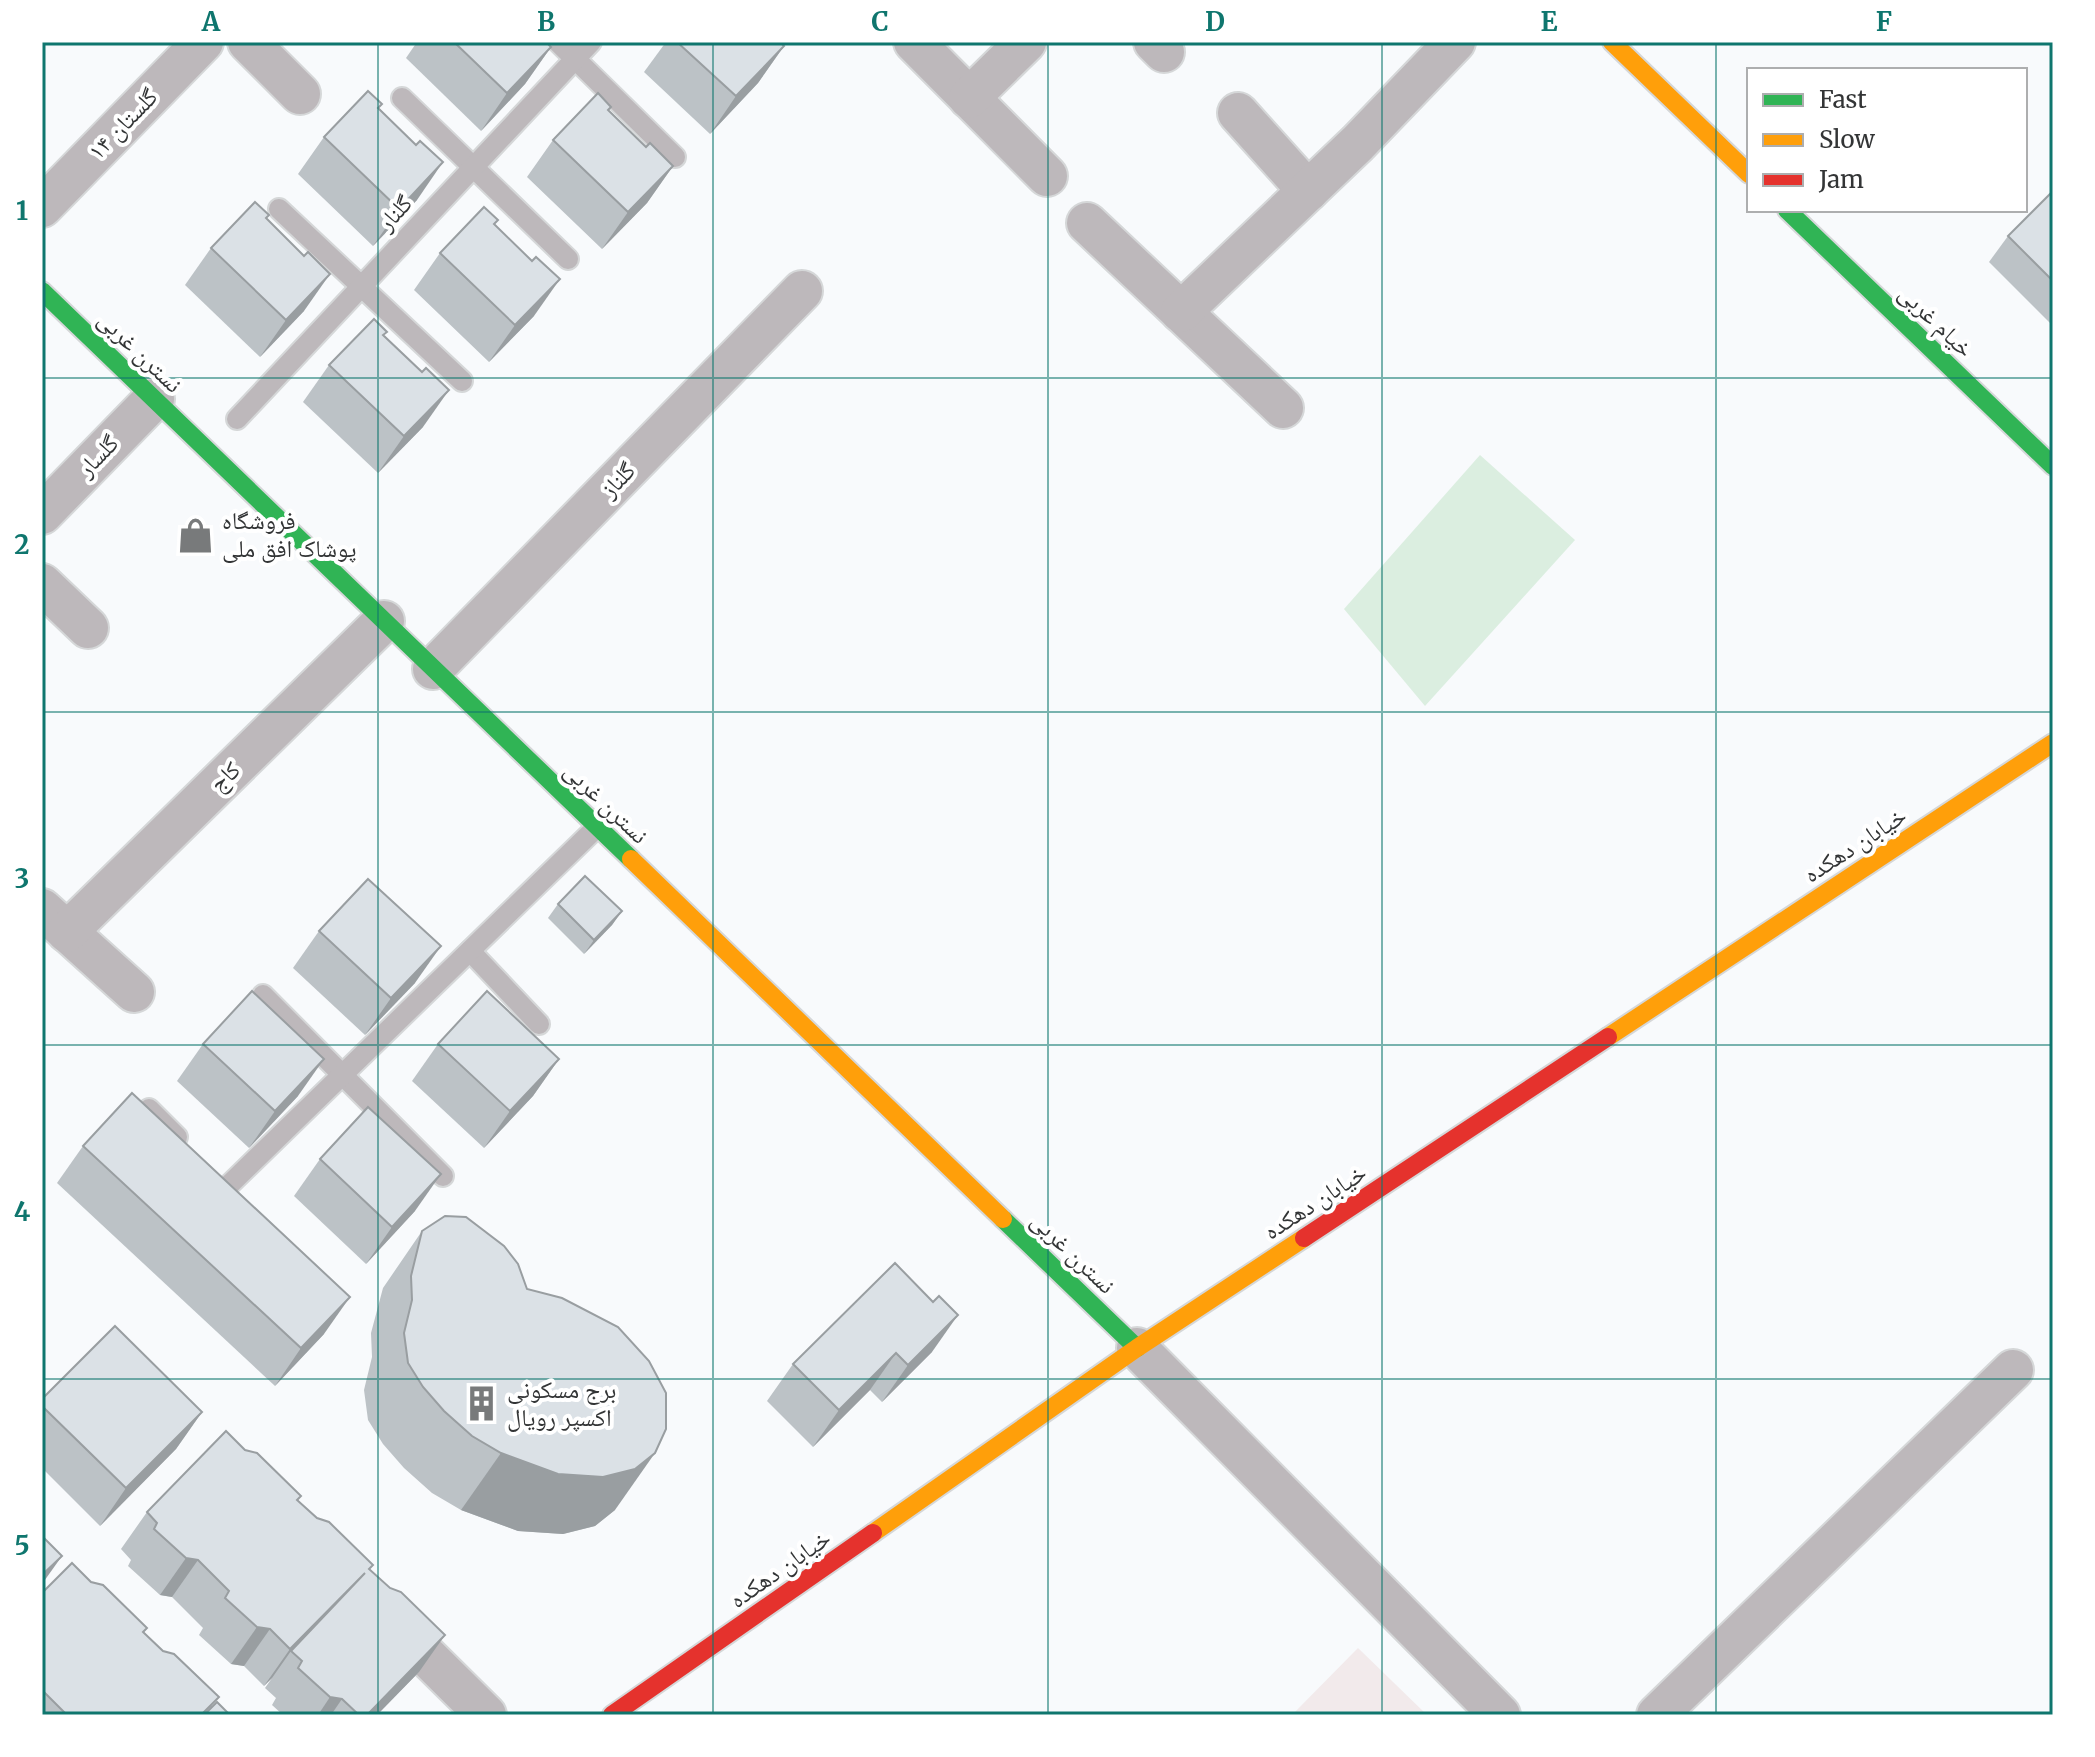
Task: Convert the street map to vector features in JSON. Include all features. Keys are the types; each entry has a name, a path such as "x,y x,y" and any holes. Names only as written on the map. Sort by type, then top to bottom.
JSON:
{"street":[{"name":"گلستان ۱۴","path":"42,207 203,42"},
{"path":"248,42 300,94"},
{"path":"914,42 1047,176"},
{"path":"969,98 1026,42"},
{"path":"1181,312 1358,143 1455,42"},
{"path":"1612,42 1747,172"},
{"path":"1238,113 1308,191"},
{"name":"خیام غربی","path":"1789,212 2053,466"},
{"path":"1087,223 1283,408"},
{"name":"نسترن غربی","path":"42,291 1137,1348"},
{"name":"گلناز","path":"433,669 802,291"},
{"name":"گلسار","path":"42,514 154,399"},
{"path":"42,584 88,628"},
{"name":"کاج","path":"54,920 384,621"},
{"name":"خیابان دهکده","path":"612,1715 1137,1348 2053,743"},
{"path":"54,920 134,992"},
{"path":"1137,1348 1500,1715"},
{"path":"1657,1715 2013,1370"},
{"path":"365,1595 486,1715"}],"lane":[{"path":"558,42 675,157"},
{"name":"گلنار","path":"237,419 591,42"},
{"path":"402,98 568,259"},
{"path":"279,209 462,381"},
{"path":"227,1187 597,827"},
{"path":"470,951 539,1024"},
{"path":"263,995 443,1176"},
{"path":"149,1109 194,1154"}],"shaded area":[{"path":"1358,1648 1427,1715 1292,1715"}],"green space":[{"path":"1480,455 1575,540 1425,706 1344,609"}],"building":[{"path":"454,42 546,42 551,47 507,93"},
{"path":"677,42 780,42 784,46 736,96"},
{"path":"368,91 382,104 378,108 416,145 420,141 443,162 399,209 324,137"},
{"path":"598,93 611,107 608,110 646,147 650,143 673,166 628,212 553,140"},
{"path":"2053,191 2053,281 2008,236"},
{"path":"255,202 269,215 266,218 304,256 308,252 330,274 286,320 211,248"},
{"path":"484,207 498,220 494,224 532,261 536,257 560,279 515,325 440,253"},
{"path":"374,319 387,332 383,335 422,372 426,368 449,390 404,436 329,365"},
{"path":"585,876 622,911 594,940 558,904"},
{"path":"368,879 441,946 391,998 319,931"},
{"path":"252,991 324,1059 275,1111 203,1044"},
{"path":"487,991 559,1059 510,1111 438,1044"},
{"path":"132,1093 350,1297 301,1348 83,1146"},
{"path":"368,1107 441,1174 392,1227 320,1159"},
{"path":"445,1216 466,1217 504,1246 518,1264 527,1289 562,1298 618,1327 649,1361 666,1393 666,1429 655,1453 635,1469 603,1477 558,1474 501,1453 472,1436 444,1411 408,1363 404,1333 412,1300 411,1276 422,1231"},
{"path":"895,1263 933,1302 939,1296 958,1315 908,1365 896,1353 839,1410 793,1364"},
{"path":"115,1326 202,1412 126,1488 42,1406 42,1399"},
{"path":"226,1431 245,1450 257,1453 301,1496 297,1500 317,1518 329,1522 373,1565 369,1569 390,1588 401,1592 445,1635 367,1715 359,1715 342,1699 330,1697 298,1668 302,1661 291,1651 365,1573 290,1649 270,1629 257,1627 225,1598 229,1591 198,1560 186,1558 154,1529 157,1523 147,1512"},
{"path":"42,1536 62,1556 42,1575"},
{"path":"72,1563 91,1582 103,1585 147,1628 143,1632 163,1651 174,1654 219,1697 201,1715 67,1715 42,1692 42,1593"},
{"path":"217,1702 230,1715 204,1715"}],"traffic: fast":[{"path":"1789,212 2053,466"},
{"path":"42,291 631,859"},
{"path":"1003,1219 1137,1348"}],"traffic: slow":[{"path":"1612,42 1747,172"},
{"path":"1608,1037 2053,743"},
{"path":"631,859 1003,1219"},
{"path":"873,1533 1137,1348 1304,1238"}],"traffic: jam":[{"path":"1304,1238 1608,1037"},
{"path":"612,1715 873,1533"}],"place":[{"name":"فروشگاه پوشاک افق ملی","path":"196,535"},
{"name":"برج مسکونی اکسپر رویال","path":"481,1404"}]}
